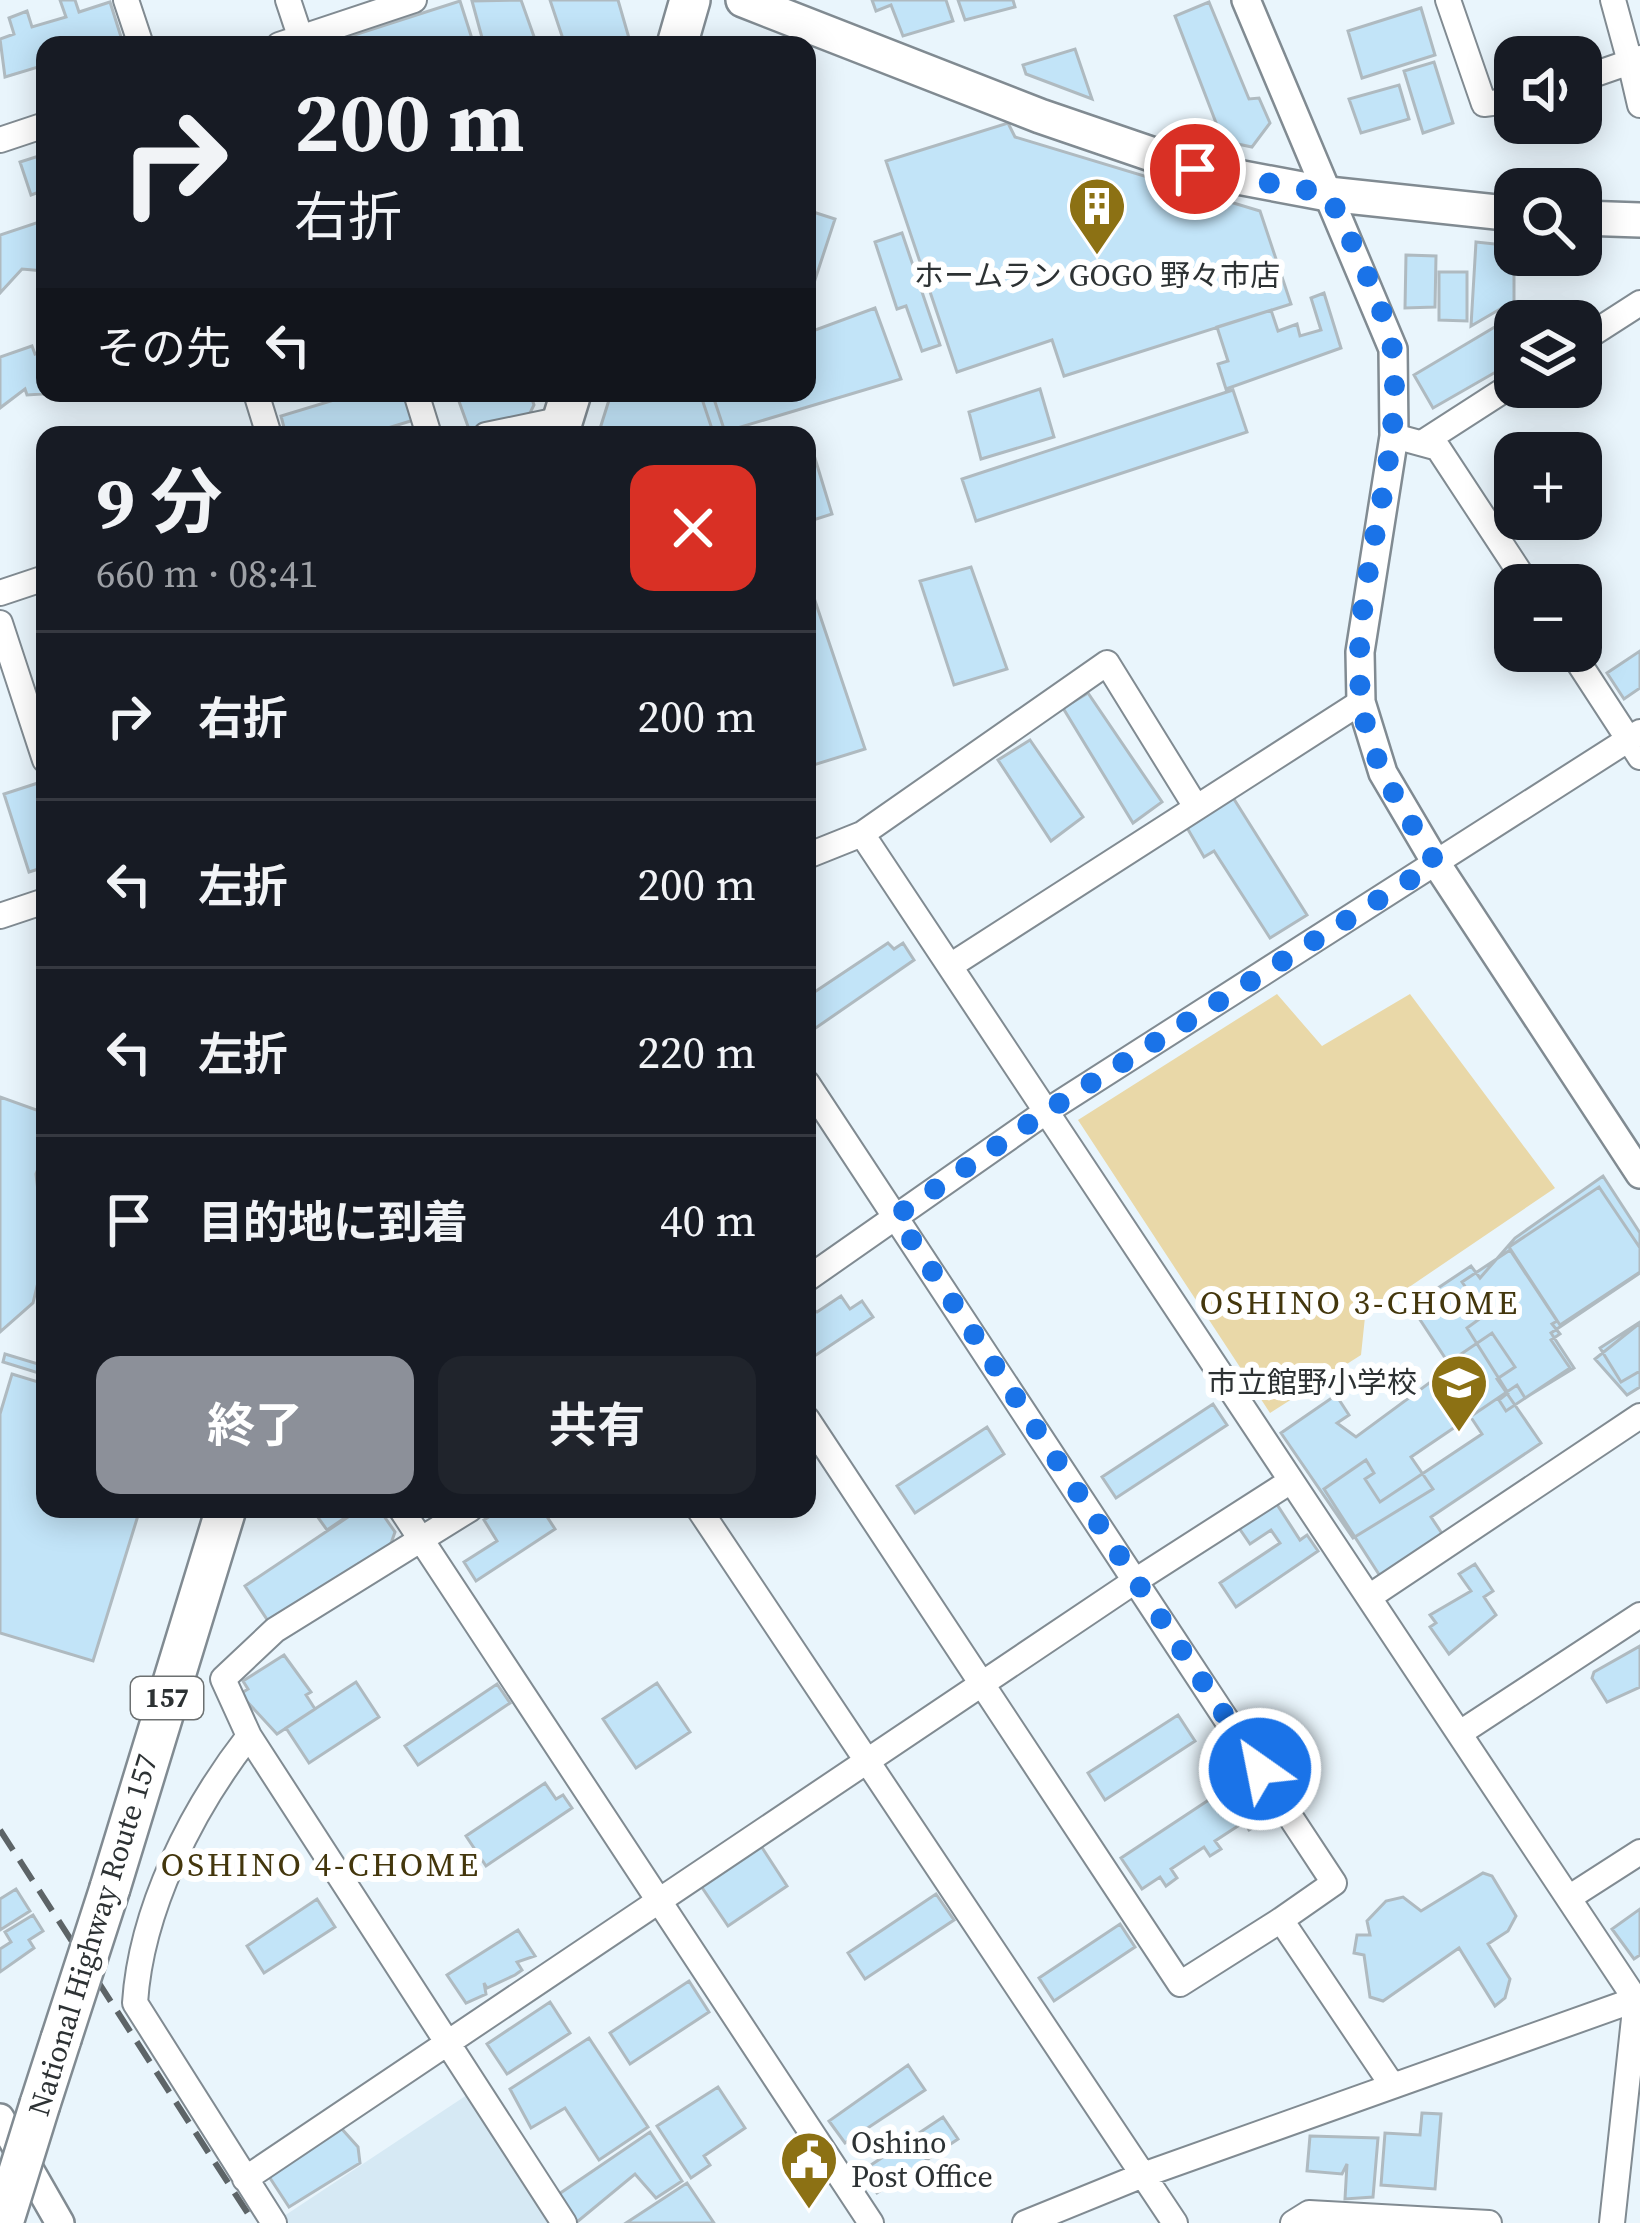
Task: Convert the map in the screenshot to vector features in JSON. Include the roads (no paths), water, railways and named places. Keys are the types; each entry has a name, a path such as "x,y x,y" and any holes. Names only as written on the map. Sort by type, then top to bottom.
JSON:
{"highway":[{"path":"680,36 690,0"},
{"name":"National Highway Route 157","path":"3,2223 223,1518"}],"main road":[{"path":"743,0 1040,116 1195,169 1328,194 1494,212"},
{"path":"1602,219 1640,220"}],"street":[{"path":"126,0 138,36"},
{"path":"288,0 293,36"},
{"path":"314,36 414,0"},
{"path":"1246,0 1393,349 1394,436 1360,652 1361,702 1383,773 1436,863 1640,1174"},
{"path":"1448,0 1484,104 1494,103"},
{"path":"1613,0 1635,60 1640,105"},
{"path":"1602,72 1635,60"},
{"path":"0,140 36,127"},
{"path":"1602,327 1640,303"},
{"path":"1425,441 1494,397"},
{"path":"523,426 564,416"},
{"path":"1394,436 1438,448 1514,564"},
{"path":"0,593 36,581"},
{"path":"0,623 36,733"},
{"path":"816,852 862,834 1107,663 1196,807"},
{"path":"816,1273 1047,1111 1436,863 1636,743 1586,672"},
{"path":"950,966 1361,702"},
{"path":"862,834 1638,1999 1612,2223"},
{"path":"0,916 36,904"},
{"path":"816,1096 1334,1883 1180,1984 816,1433"},
{"path":"1369,1598 1640,1415"},
{"path":"245,2179 1135,1580 1291,1481"},
{"path":"407,1518 871,2223"},
{"path":"456,1518 275,1630 223,1679 249,1736 564,2223"},
{"path":"705,1518 1174,2223"},
{"path":"1460,1733 1640,1615"},
{"path":"249,1736 215,1780 161,1893 137,1971 135,2002 274,2223"},
{"path":"1570,1897 1640,1852"},
{"path":"1280,1919 1391,2085"},
{"path":"1024,2223 1144,2175 1638,1999"},
{"path":"0,2118 60,2223"},
{"path":"1293,2223 1309,2213 1489,2223"}],"railway":[{"path":"0,1830 254,2223"}],"place":[{"name":"ホームラン GOGO 野々市店","path":"1097,257"},
{"name":"市立館野小学校","path":"1459,1434"},
{"name":"Oshino Post Office","path":"809,2211"}],"district":[{"name":"OSHINO 3-CHOME","path":"1360,1302"},
{"name":"OSHINO 4-CHOME","path":"321,1864"}]}
